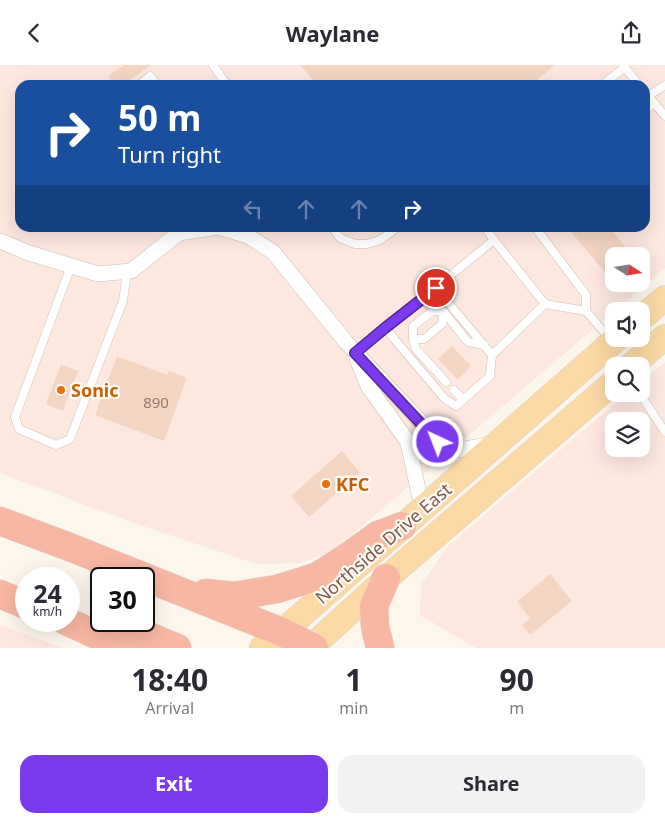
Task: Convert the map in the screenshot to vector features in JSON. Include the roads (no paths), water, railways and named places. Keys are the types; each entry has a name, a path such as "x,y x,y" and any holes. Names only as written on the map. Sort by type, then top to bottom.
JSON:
{"highway":[{"path":"0,521 179,591 272,640 312,648"},
{"path":"179,591 234,596 277,589 318,575 378,535 402,526"},
{"path":"0,577 15,583"},
{"path":"380,648 375,626 374,606 386,578"},
{"path":"0,594 15,600"},
{"path":"80,627 125,648"},
{"path":"138,632 176,648"}],"main road":[{"path":"650,310 665,298"},
{"path":"642,357 665,337"},
{"name":"Northside Drive East","path":"272,640 606,347"},
{"name":"Northside Drive East","path":"312,648 386,578 605,389"}],"street":[{"path":"0,241 29,253 98,274 131,271 179,233 188,232"},
{"path":"237,232 248,236 274,252 355,353 447,450 459,450 499,442"},
{"path":"355,353 368,386 408,442 422,508"}],"lane":[{"path":"212,65 223,80"},
{"path":"608,80 624,66 636,80"},
{"path":"650,92 665,85"},
{"path":"650,98 665,116"},
{"path":"650,106 654,103"},
{"path":"336,232 340,238 355,244 367,244 380,240 391,232"},
{"path":"488,232 546,304 586,311 605,331"},
{"path":"539,232 586,295 586,311"},
{"path":"355,353 494,240"},
{"path":"71,266 15,417 19,429 56,445 70,439 123,301 127,272"},
{"path":"436,288 492,355"},
{"path":"385,328 445,399 456,406 490,376 492,355 546,304"},
{"path":"446,382 416,349 413,339 414,326 433,311 444,312 468,342 484,345"},
{"path":"413,339 424,339 442,323 444,312"},
{"path":"454,390 462,400"},
{"path":"645,402 665,432"}],"place":[{"name":"Sonic","path":"61,390"},
{"name":"KFC","path":"326,484"}]}
